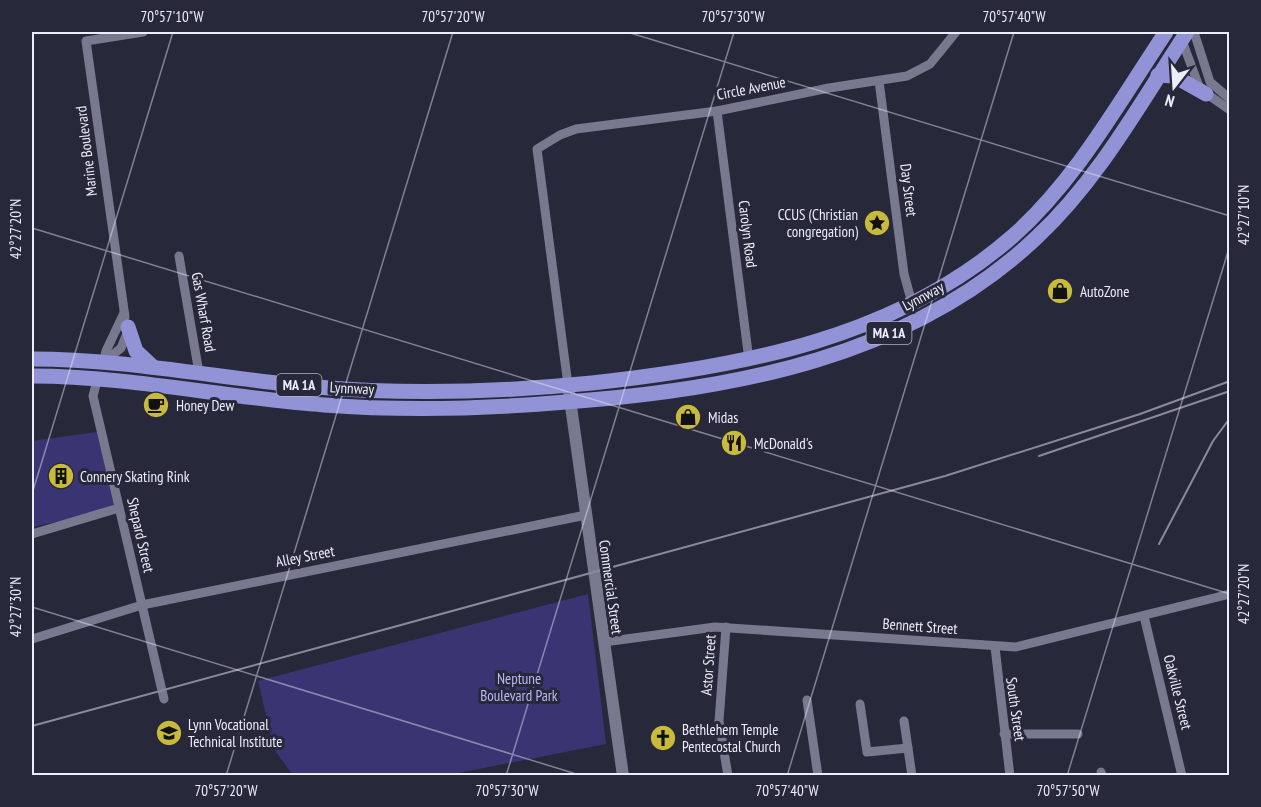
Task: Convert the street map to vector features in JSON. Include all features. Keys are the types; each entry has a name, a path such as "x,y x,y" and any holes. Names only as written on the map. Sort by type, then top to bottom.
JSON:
{"highway":[{"name":"Lynnway","path":"32,359 105,361 288,384 389,391 568,385 699,369 749,360 829,338 912,303 981,262 1044,206 1084,156 1166,32"},
{"name":"Lynnway","path":"32,376 98,378 270,400 356,407 456,408 570,402 718,384 780,371 869,342 946,305 1011,261 1058,216 1095,171 1185,34"},
{"path":"1158,75 1174,76 1206,94"},
{"path":"126,320 138,354 153,367"}],"main road":[{"path":"568,385 570,402"},
{"name":"Commercial Street","path":"570,402 622,776"}],"street":[{"name":"Marine Boulevard","path":"126,320 86,41 143,32"},
{"name":"Circle Avenue","path":"568,385 537,149 560,135 576,129 717,111 829,88 907,76 924,69 956,32"},
{"path":"1185,34 1194,78 1206,94 1230,110"},
{"path":"1185,34 1210,82 1230,99"},
{"name":"Day Street","path":"879,81 905,281 912,303"},
{"name":"Carolyn Road","path":"717,111 749,360"},
{"name":"Gas Wharf Road","path":"179,256 199,373"},
{"path":"105,361 123,346 126,320"},
{"path":"98,378 105,361 106,351 126,320"},
{"name":"Shepard Street","path":"98,378 93,394 164,699"},
{"path":"32,534 119,508"},
{"name":"Alley Street","path":"32,639 142,605 586,515"},
{"name":"Bennett Street","path":"604,642 697,628 726,627 994,647 1023,646 1230,594"},
{"name":"Oakville Street","path":"1144,616 1182,776"},
{"name":"Astor Street","path":"726,627 719,721 728,776"},
{"name":"South Street","path":"994,647 1010,776"},
{"path":"807,700 818,776"},
{"path":"860,704 867,752 908,748"},
{"path":"904,721 912,776"},
{"path":"1004,734 1078,734"}],"green space":[{"path":"97,432 115,510 32,527 32,441"},
{"name":"Neptune Boulevard Park","path":"588,594 606,744 448,775 293,775 274,749 258,681"}],"railway":[{"path":"32,726 945,476 1140,414 1230,381"},
{"path":"1039,456 1230,391"},
{"path":"1159,544 1213,441 1230,418"}],"place":[{"name":"CCUS (Christian congregation)","path":"877,223"},
{"name":"AutoZone","path":"1060,291"},
{"name":"Honey Dew","path":"156,405"},
{"name":"Midas","path":"688,417"},
{"name":"McDonald's","path":"734,443"},
{"name":"Connery Skating Rink","path":"61,476"},
{"name":"Lynn Vocational Technical Institute","path":"169,733"},
{"name":"Bethlehem Temple Pentecostal Church","path":"663,738"}]}
